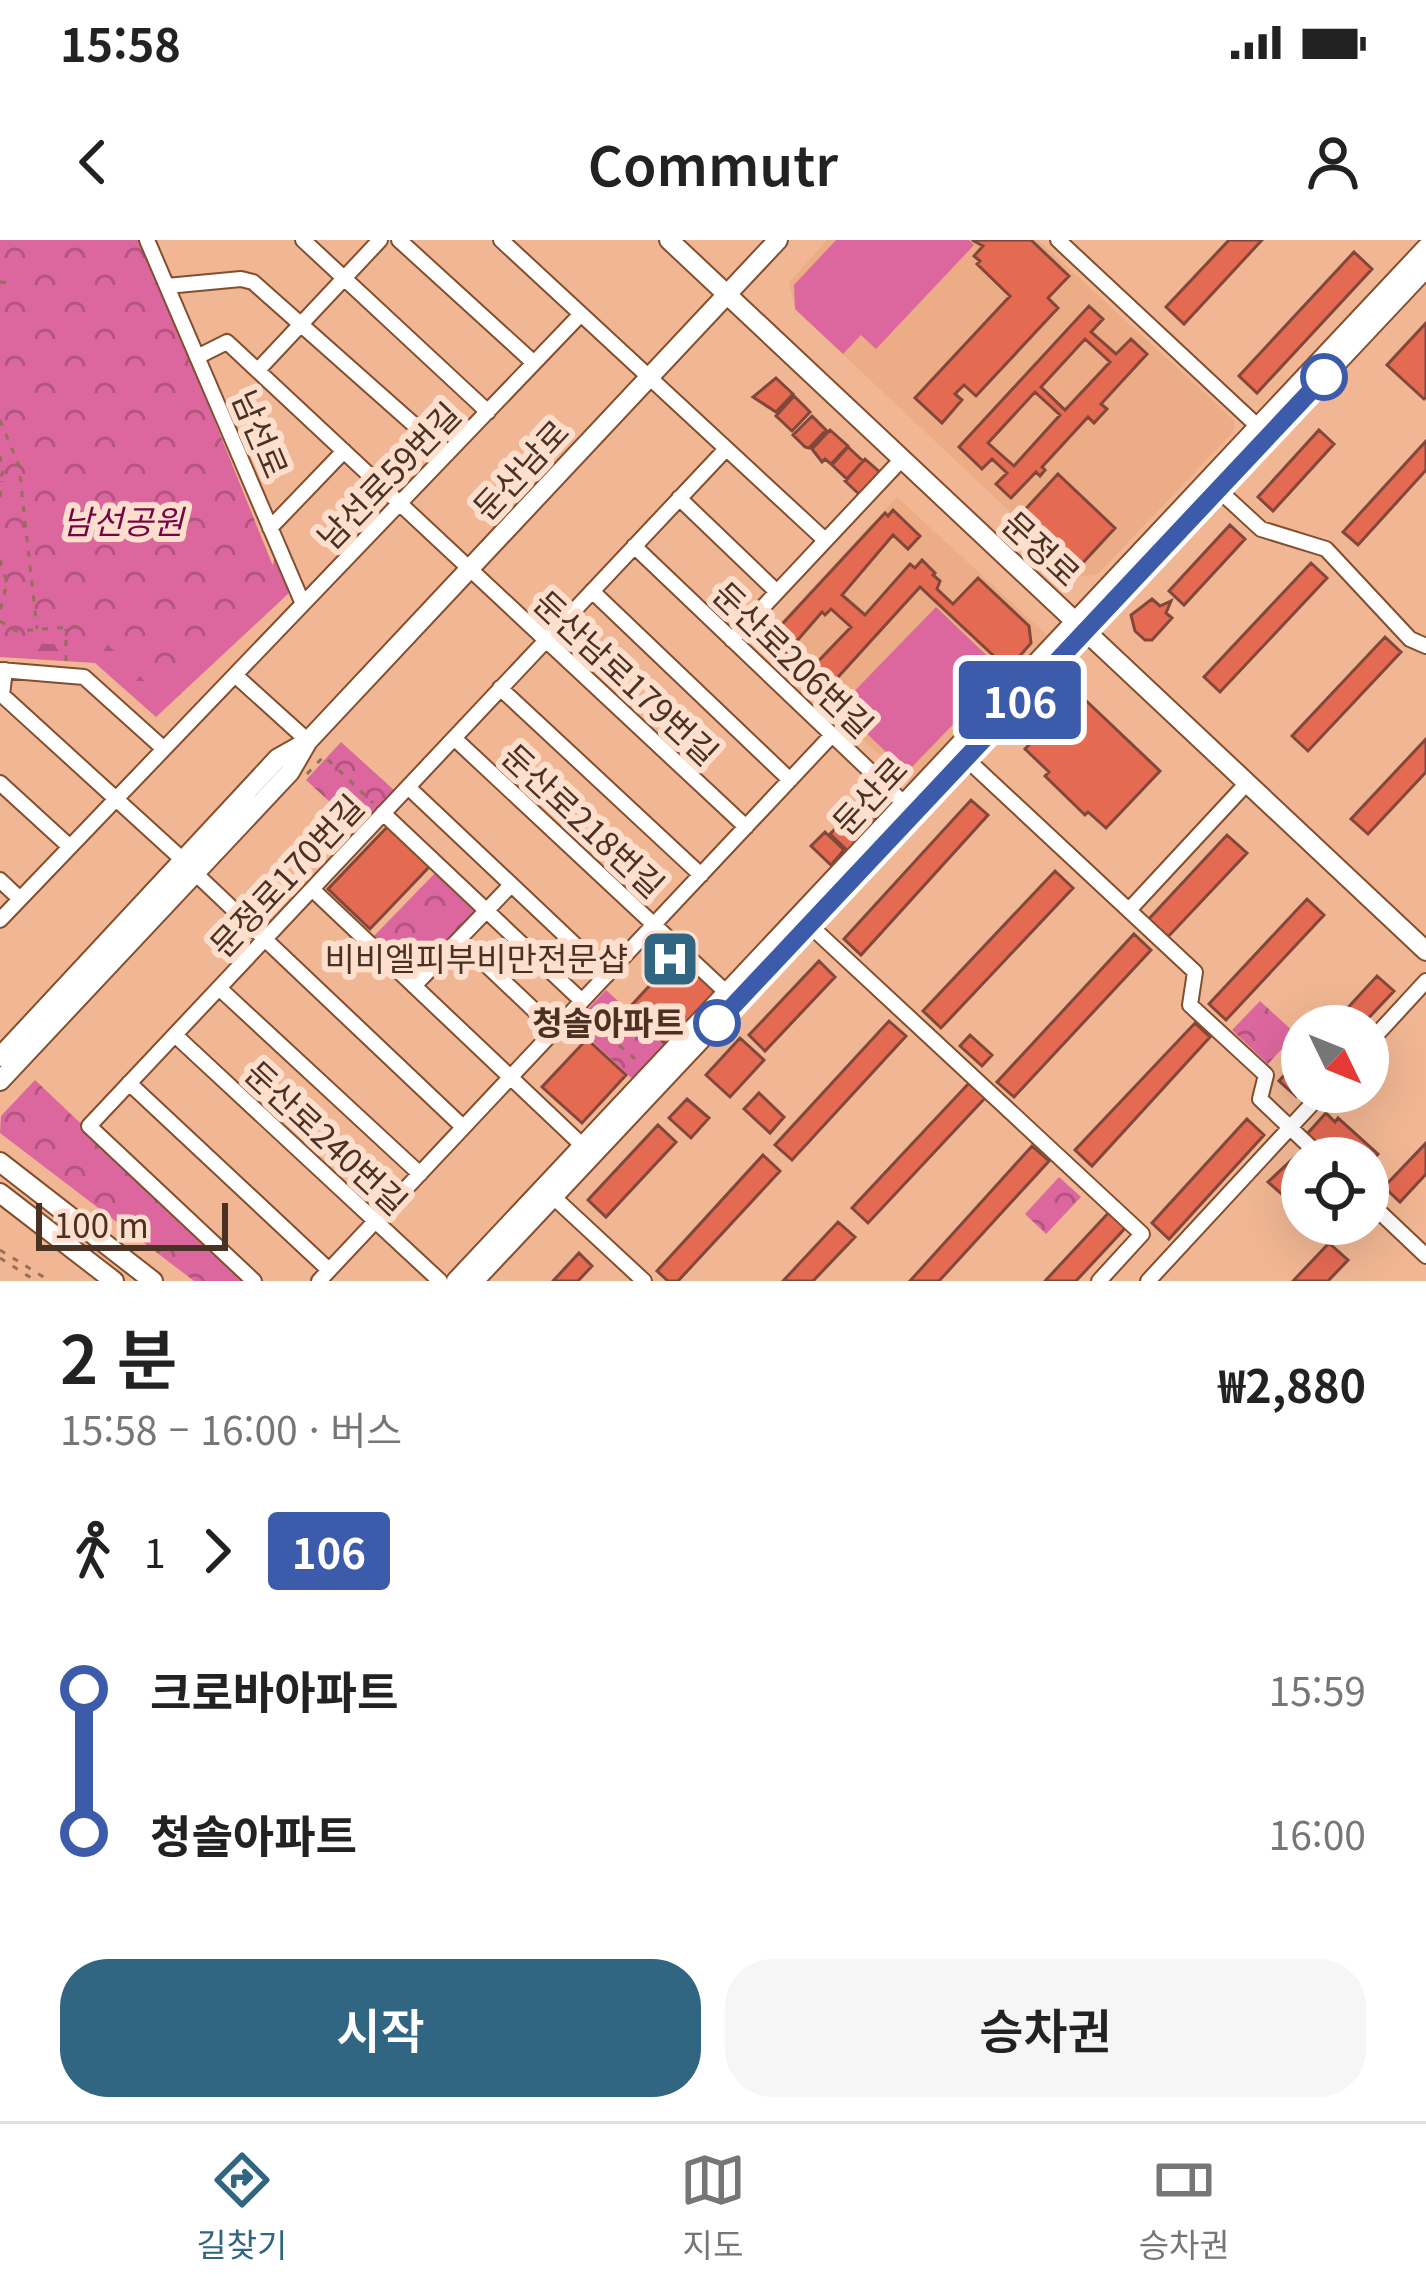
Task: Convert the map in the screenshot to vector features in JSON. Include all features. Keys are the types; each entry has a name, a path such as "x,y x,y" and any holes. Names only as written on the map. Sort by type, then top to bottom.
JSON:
{"main road":[{"name":"문정로","path":"669,240 1426,952"},
{"name":"둔산남로","path":"0,1081 189,867 278,758 308,741 778,240"},
{"name":"둔산로","path":"474,1281 549,1192 1213,485 1426,248"},
{"name":"둔산로","path":"1263,431 1426,268"},
{"name":"둔산남로","path":"0,1058 189,867"},
{"name":"둔산로","path":"456,1281 549,1192 583,1146 651,1073 804,920"},
{"path":"0,1162 153,1281"},
{"path":"0,1193 114,1281"}],"street":[{"name":"남선로","path":"147,240 303,604"},
{"path":"303,240 488,412"},
{"path":"197,356 227,342 257,370 380,240"},
{"path":"400,240 534,363"},
{"path":"501,240 825,540"},
{"path":"1058,240 1263,431"},
{"path":"166,286 253,282 447,454"},
{"name":"남선로59번길","path":"0,920 581,314"},
{"name":"둔산남로179번길","path":"257,370 746,827"},
{"name":"문정로170번길","path":"254,1281 89,1126 726,448"},
{"path":"270,528 344,451"},
{"path":"733,640 902,460"},
{"path":"1213,485 1261,529 1325,549 1410,639 1426,646"},
{"path":"679,498 777,592"},
{"name":"둔산로206번길","path":"634,546 909,808"},
{"path":"592,591 790,780"},
{"path":"164,749 83,676 3,670 2,695 463,1127"},
{"path":"236,675 308,741"},
{"path":"500,688 701,875"},
{"path":"129,1083 324,1276 832,735"},
{"name":"둔산로218번길","path":"454,738 727,993"},
{"path":"960,753 1196,972 1190,1005 1266,1075 1260,1099 1300,1137"},
{"path":"0,783 70,848"},
{"path":"1129,910 1247,783"},
{"path":"408,787 607,975"},
{"path":"383,813 579,1004"},
{"path":"0,880 20,899"},
{"path":"414,986 511,885"},
{"path":"312,889 583,1146"},
{"path":"804,920 1142,1234 1099,1281"},
{"path":"459,939 555,1030"},
{"path":"1389,1021 1426,981"},
{"path":"219,988 420,1174"},
{"name":"둔산로240번길","path":"175,1035 440,1281"},
{"path":"1148,1281 1304,1113"},
{"path":"549,1192 644,1281"},
{"path":"1389,1221 1426,1256"}],"path":[{"path":"0,282 13,284"},
{"path":"0,420 19,466 37,629"},
{"path":"0,442 5,434"},
{"path":"0,456 0,497"},
{"path":"1,478 18,487"},
{"path":"0,560 7,583 0,611"},
{"path":"0,621 16,631 83,626"},
{"path":"66,627 66,675"},
{"path":"306,776 324,756 383,813"},
{"path":"579,1004 651,1073"},
{"path":"0,1250 50,1281"},
{"path":"0,1258 36,1281"}],"shaded area":[{"path":"827,240 1038,240 1234,420 1234,431 1098,574 1079,577 795,309 789,282"},
{"path":"897,497 1050,638 913,786 760,644"}],"green space":[{"name":"남선공원","path":"0,240 269,582 276,551 289,593 156,717 95,663 0,657"},
{"name":"남선공원","path":"0,240 142,240 279,581 164,700 108,645 0,643"},
{"path":"836,240 969,240 974,245 876,349 861,335 843,354 795,309 794,285"},
{"path":"936,607 1004,672 907,772 839,707"},
{"path":"341,742 394,790 359,829 306,780"},
{"path":"439,869 479,907 413,976 373,937"},
{"path":"606,990 674,1052 641,1087 574,1024"},
{"path":"1260,1001 1281,1020 1281,1050 1268,1064 1232,1030"},
{"path":"35,1080 247,1281 194,1281 0,1133 1,1116"},
{"path":"1059,1177 1081,1197 1046,1234 1025,1214"}],"building":[{"path":"972,240 1031,240 1069,276 1048,298 1058,308 976,396 964,385 955,394 962,400 942,423 915,398 1010,296 977,264 980,261 974,256 983,246"},
{"path":"1229,240 1262,240 1184,324 1166,307"},
{"path":"1354,252 1372,269 1257,393 1239,376"},
{"path":"1089,306 1103,319 1091,332 1116,354 1131,339 1147,354 1101,404 1107,409 1094,423 1088,417 1042,467 1040,476 1036,472 1011,498 996,484 1007,473 992,459 982,469 959,447","holes":["1085,339 1110,362 1065,410 1041,387","1035,392 1060,415 1014,466 988,443"]},
{"path":"1426,323 1426,397 1424,399 1387,365"},
{"path":"776,378 793,394 776,412 753,397"},
{"path":"794,396 810,412 792,431 776,416"},
{"path":"812,416 826,430 809,448 793,435"},
{"path":"830,430 848,446 831,464 822,462 812,449"},
{"path":"1319,430 1334,444 1273,511 1258,497"},
{"path":"1426,441 1426,470 1358,545 1343,532"},
{"path":"848,447 863,461 847,479 832,465"},
{"path":"865,459 882,474 861,496 845,481"},
{"path":"1058,474 1115,528 1077,569 1020,515"},
{"path":"893,510 920,536 908,549 893,535 842,595 865,615 910,564 915,568 922,560 940,581 937,589 953,604 978,578 1029,626 1031,643 1019,657 1024,661 1012,673 920,587 818,699 802,684 807,679 804,676 851,627 831,609 825,615 822,612 783,657 769,646 772,635 885,513 888,516"},
{"path":"1230,525 1245,539 1184,605 1169,591"},
{"path":"1311,563 1327,578 1220,692 1204,677"},
{"path":"1152,599 1160,606 1171,601 1166,613 1172,618 1152,640 1145,640 1135,631 1131,615"},
{"path":"1385,637 1401,652 1308,751 1292,736"},
{"path":"1078,693 1160,771 1106,828 1088,812 1085,815 1045,776 1049,772 1025,749"},
{"path":"1426,739 1426,772 1368,834 1351,819"},
{"path":"876,784 894,802 881,816 862,799"},
{"path":"971,800 988,815 861,955 844,939"},
{"path":"859,802 877,819 864,833 845,816"},
{"path":"844,820 861,837 848,851 830,834"},
{"path":"388,826 430,866 370,929 328,889"},
{"path":"825,832 844,850 831,865 811,846"},
{"path":"1227,835 1247,853 1166,939 1147,921"},
{"path":"1055,871 1073,888 941,1028 923,1011"},
{"path":"1307,899 1324,915 1226,1020 1209,1004"},
{"path":"1134,934 1151,950 1014,1097 997,1082"},
{"path":"679,954 719,992 669,1047 628,1009"},
{"path":"819,961 835,977 765,1051 749,1035"},
{"path":"1377,976 1394,991 1381,1005 1350,1005"},
{"path":"889,1021 906,1036 792,1160 775,1145"},
{"path":"1195,1023 1210,1037 1092,1166 1075,1150"},
{"path":"970,1035 992,1055 982,1066 960,1046"},
{"path":"740,1038 764,1060 730,1097 706,1075"},
{"path":"587,1039 626,1075 582,1123 542,1087"},
{"path":"969,1083 985,1098 868,1223 852,1208"},
{"path":"759,1093 784,1117 770,1133 744,1109"},
{"path":"687,1099 709,1118 691,1138 669,1118"},
{"path":"1326,1113 1359,1137 1310,1137 1307,1134"},
{"path":"1247,1119 1264,1135 1169,1239 1152,1223"},
{"path":"658,1125 676,1142 606,1217 588,1200"},
{"path":"1426,1143 1426,1174 1400,1202 1389,1192 1389,1182"},
{"path":"1032,1146 1049,1161 939,1281 910,1281"},
{"path":"763,1155 780,1171 678,1281 668,1281 657,1271"},
{"path":"1281,1170 1281,1194 1268,1182"},
{"path":"1112,1209 1129,1224 1076,1281 1045,1281"},
{"path":"838,1222 855,1237 813,1281 783,1281"},
{"path":"1327,1245 1348,1260 1328,1281 1293,1281"},
{"path":"579,1253 592,1266 578,1281 553,1281"}],"bus line":[{"name":"106","path":"717,1023 1324,377"}],"place":[{"name":"비비엘피부비만전문샵","path":"670,959"},
{"name":"청솔아파트","path":"717,1023"}]}
